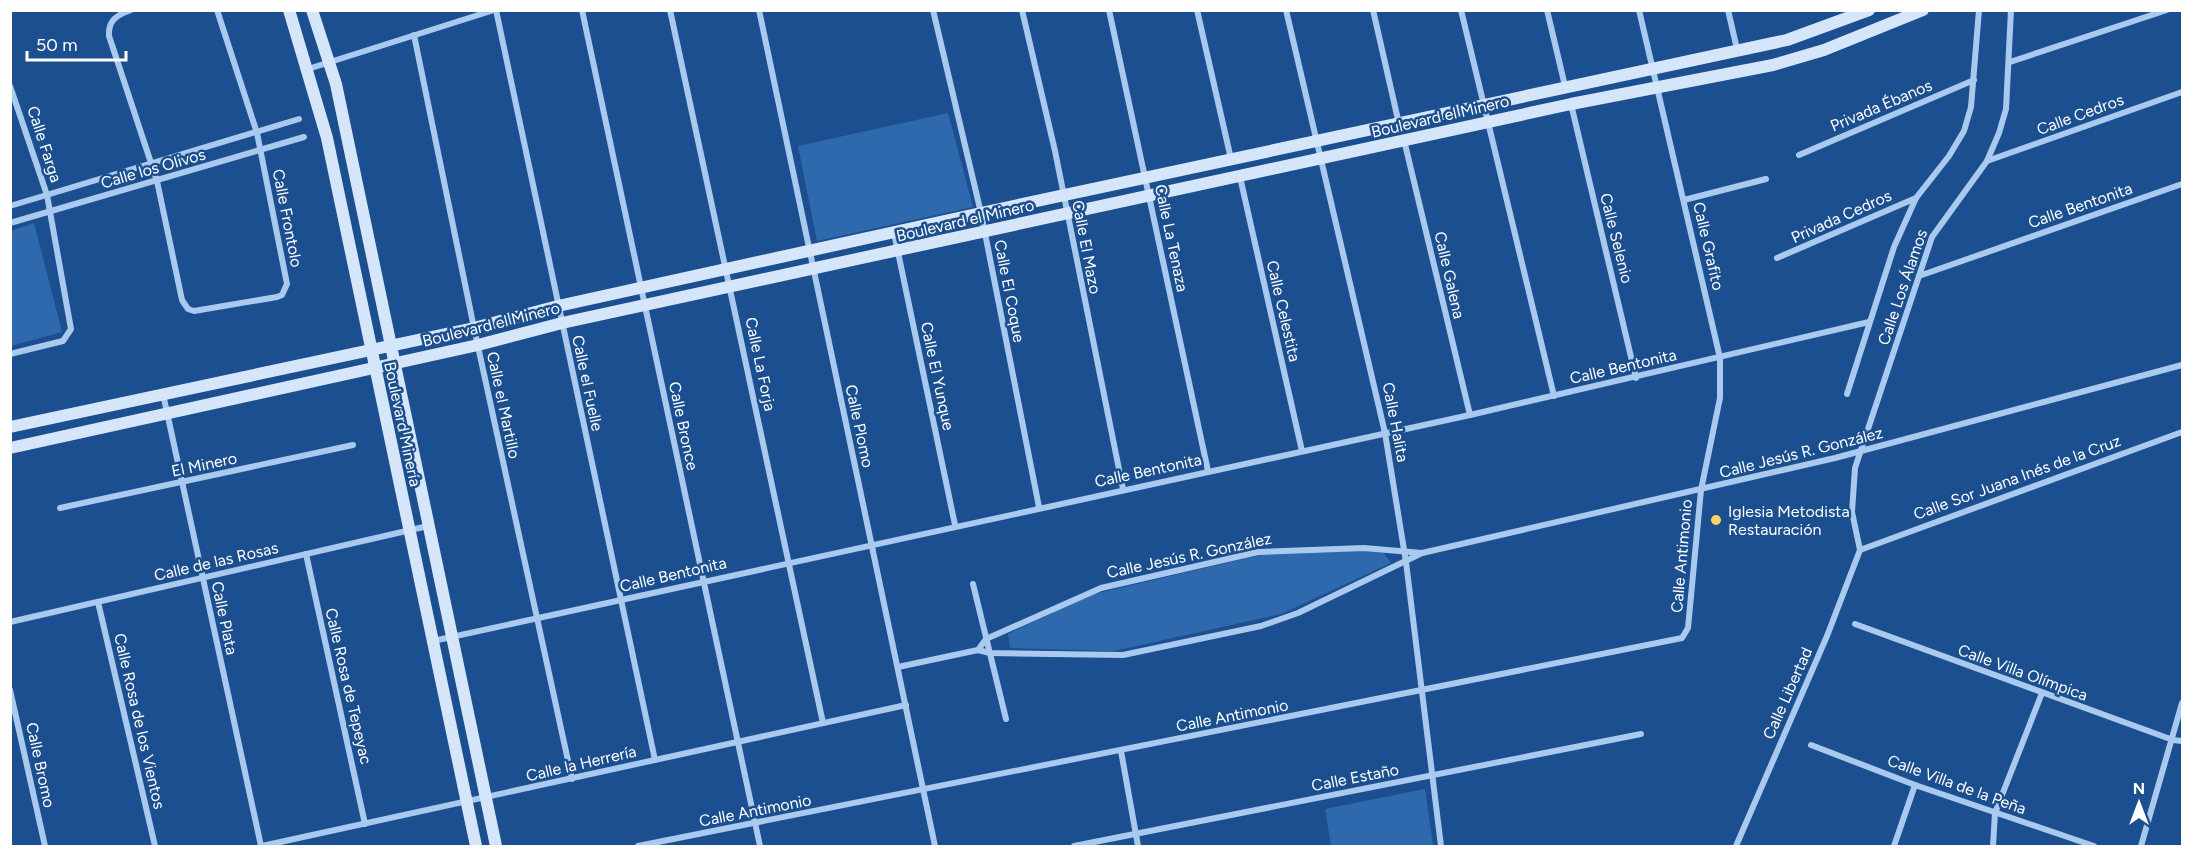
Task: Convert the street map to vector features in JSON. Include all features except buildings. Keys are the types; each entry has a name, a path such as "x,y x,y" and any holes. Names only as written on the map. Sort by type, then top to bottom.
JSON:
{"street":[{"path":"131,10 115,17 109,28 109,36 157,181"},
{"name":"Calle Frontolo","path":"157,181 184,306 201,311 277,297 285,290 286,277 257,133 217,10"},
{"name":"Boulevard Minería","path":"289,10 327,138 476,846"},
{"name":"Boulevard Minería","path":"312,10 329,61 392,345 496,846"},
{"path":"308,69 495,10"},
{"name":"Calle el Fuelle","path":"495,10 655,760"},
{"name":"Calle Bronce","path":"582,10 760,846"},
{"name":"Calle La Forja","path":"670,10 823,723"},
{"name":"Calle Plomo","path":"759,10 935,846"},
{"name":"Calle El Coque","path":"933,10 981,213 1039,507"},
{"name":"Calle El Mazo","path":"1022,10 1063,195 1123,489"},
{"name":"Calle La Tenaza","path":"1108,10 1208,471"},
{"path":"1197,10 1231,160"},
{"name":"Calle Halita","path":"1286,10 1385,433 1406,562 1441,846"},
{"path":"1373,10 1399,123"},
{"path":"1461,10 1554,396"},
{"path":"1547,10 1565,86"},
{"name":"Calle Grafito","path":"1639,10 1720,358 1721,388 1701,490"},
{"path":"1728,10 1737,49"},
{"name":"Boulevard el Minero","path":"10,427 474,328 640,287 1317,142 1806,34 1869,10"},
{"name":"Boulevard el Minero","path":"10,448 396,364 562,323 898,252 1066,213 1571,104 1797,59 1923,10"},
{"name":"Calle Los Álamos","path":"1847,394 1894,247 1916,198 1949,156 1964,131 1971,107 1979,10"},
{"name":"Calle Los Álamos","path":"1860,550 1852,512 1855,468 1927,250 1941,222 1987,161 1999,134 2006,109 2011,10"},
{"path":"2010,62 2167,10"},
{"name":"Calle el Martillo","path":"414,35 474,328 572,779"},
{"name":"Privada Ébanos","path":"1799,155 1974,80"},
{"name":"Calle Farga","path":"10,86 47,195 70,323 70,334 63,341 10,354"},
{"name":"Calle Cedros","path":"1987,161 2182,92"},
{"name":"Calle Selenio","path":"1571,104 1636,378"},
{"name":"Calle los Olivos","path":"10,206 299,119"},
{"name":"Calle los Olivos","path":"10,223 304,137"},
{"name":"Calle Galena","path":"1404,141 1470,415"},
{"name":"Calle Celestita","path":"1240,177 1302,451"},
{"path":"1684,200 1766,179"},
{"name":"Calle Bentonita","path":"1919,276 2182,184"},
{"name":"Privada Cedros","path":"1777,258 1916,198"},
{"name":"Calle El Yunque","path":"894,233 955,525"},
{"name":"Calle Bentonita","path":"432,642 955,525 1470,415 1869,322"},
{"name":"Calle Jesús R. González","path":"898,667 978,650 990,653 1123,655 1250,628 1298,613 1422,553 1861,452 2182,365"},
{"name":"Calle Plata","path":"163,394 261,846"},
{"name":"Calle Sor Juana Inés de la Cruz","path":"1860,550 2182,432"},
{"name":"El Minero","path":"60,508 354,445"},
{"name":"Calle Antimonio","path":"638,846 1682,638 1688,628 1701,490"},
{"name":"Calle de las Rosas","path":"10,622 428,526"},
{"name":"Calle Jesús R. González","path":"986,639 1101,588 1258,552 1295,549 1404,550 1422,553"},
{"name":"Calle Libertad","path":"1736,846 1860,550"},
{"name":"Calle Rosa de Tepeyac","path":"306,554 366,824"},
{"path":"973,585 1006,718"},
{"name":"Calle Rosa de los Vientos","path":"98,602 155,846"},
{"name":"Calle Villa Olímpica","path":"1856,624 2042,693 2173,740 2182,741"},
{"path":"978,650 986,639"},
{"name":"Calle Bromo","path":"10,690 45,846"},
{"path":"1993,846 1995,813 2042,693"},
{"path":"2141,846 2182,703"},
{"name":"Calle la Herrería","path":"261,846 906,705"},
{"name":"Calle Estaño","path":"1074,846 1641,734"},
{"name":"Calle Villa de la Peña","path":"1811,745 1915,785 2094,846"},
{"path":"1121,751 1138,846"},
{"path":"1894,846 1915,785"}],"shaded area":[{"path":"948,113 973,207 817,241 798,146"},
{"path":"34,223 62,332 11,346 11,231"},
{"path":"1382,550 1391,563 1281,614 1114,651 1010,648 1008,634 1090,595 1277,551"},
{"path":"1425,789 1433,845 1331,846 1325,809"}],"place":[{"name":"Iglesia Metodista Restauración","path":"1716,520"}]}
